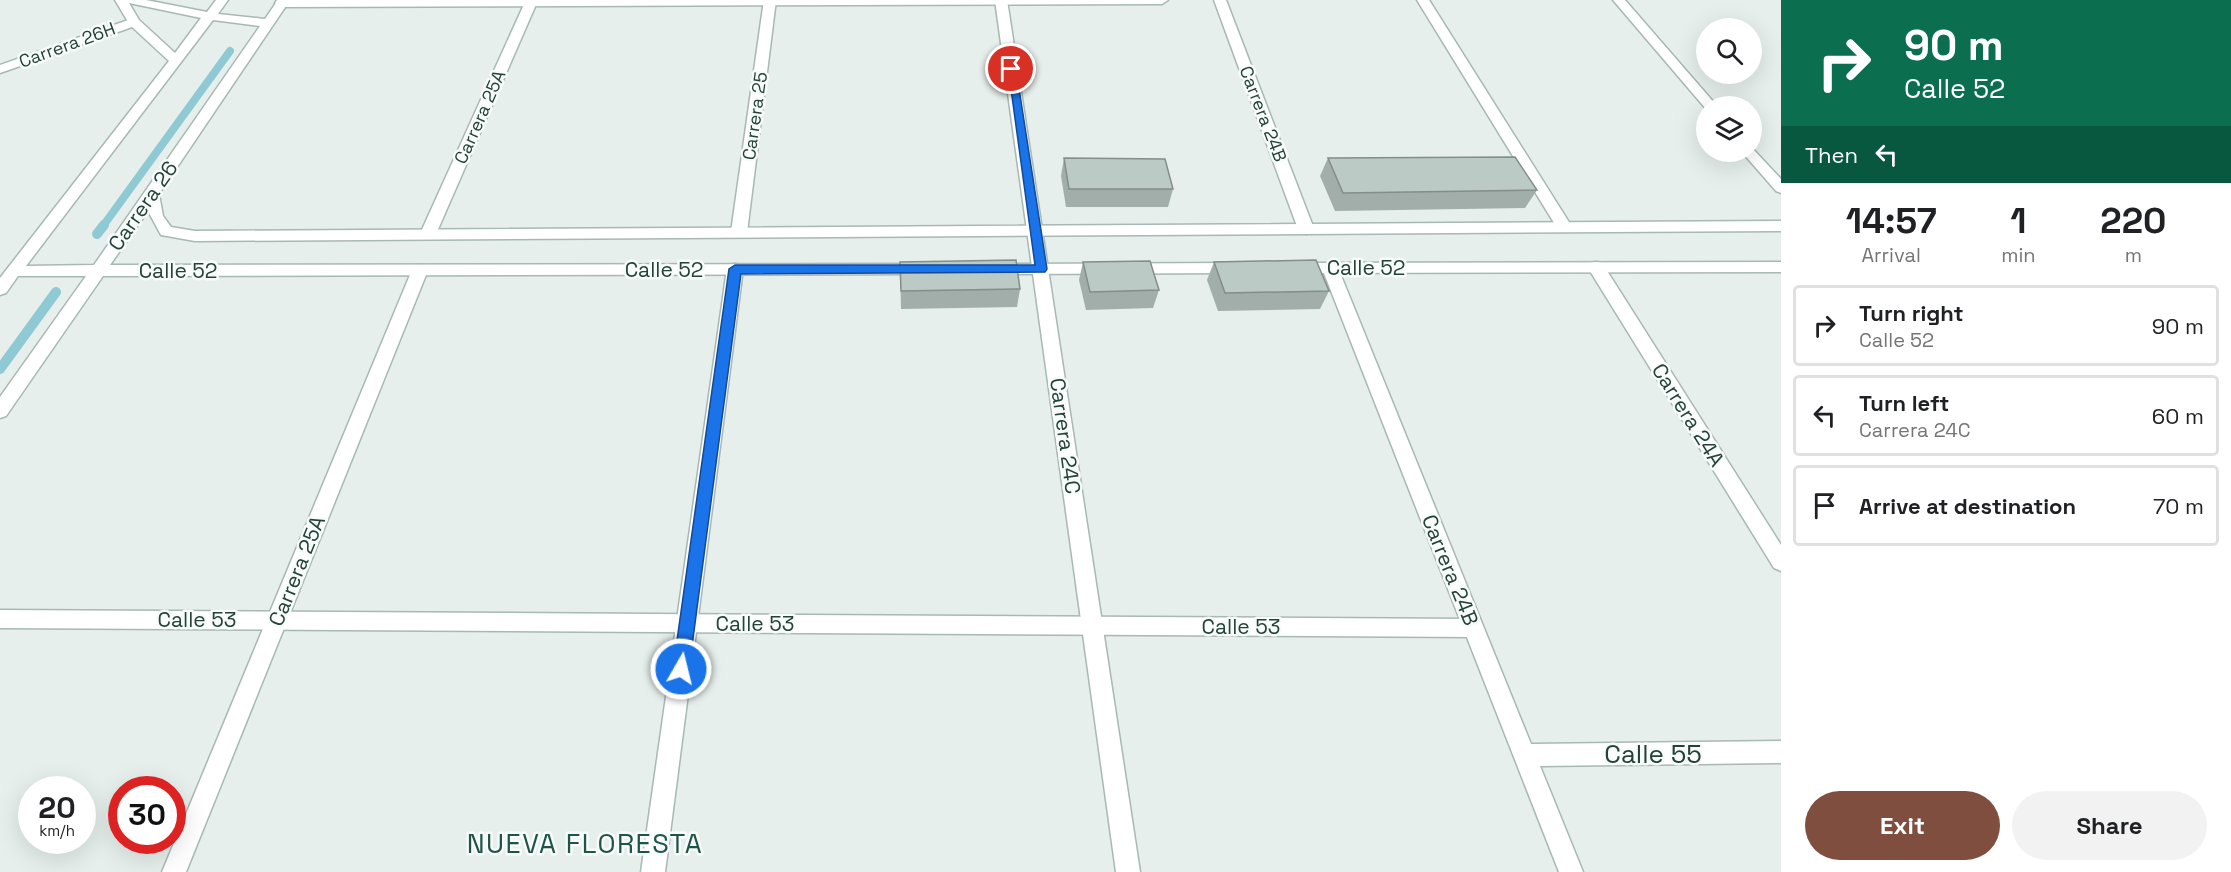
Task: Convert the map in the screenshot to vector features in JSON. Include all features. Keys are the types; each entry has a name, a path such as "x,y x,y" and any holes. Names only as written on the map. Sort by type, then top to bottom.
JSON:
{"street":[{"path":"121,0 134,22 175,60"},
{"path":"132,0 209,17 267,23"},
{"path":"0,290 222,0"},
{"name":"Carrera 24C","path":"1001,0 1128,872"},
{"path":"283,1 1162,0"},
{"name":"Carrera 24B","path":"1220,0 1306,229"},
{"path":"1423,0 1564,227"},
{"path":"1619,0 1702,96"},
{"name":"Carrera 26","path":"0,411 99,271 283,1"},
{"name":"Carrera 25A","path":"428,234 531,1"},
{"name":"Carrera 25","path":"739,232 770,1"},
{"name":"Carrera 26H","path":"0,69 134,22"},
{"path":"1758,162 1781,188"},
{"name":"Calle 52","path":"152,194 156,216 166,231 195,236 1781,226"},
{"name":"Carrera 24A","path":"1596,267 1781,562"},
{"name":"Calle 52","path":"1284,268 1781,267"},
{"path":"982,269 1249,268"},
{"name":"Carrera 24B","path":"1330,268 1571,872"},
{"path":"653,872 735,269"},
{"name":"Calle 52","path":"15,271 935,269"},
{"name":"Carrera 25A","path":"174,872 420,270"},
{"name":"Calle 53","path":"0,619 1473,628"},
{"name":"Calle 55","path":"1524,754 1781,753"}],"building":[{"path":"1515,157 1537,190 1343,193 1328,158"},
{"path":"1064,158 1165,159 1173,189 1069,189"},
{"path":"1016,260 1020,289 901,291 900,262"},
{"path":"1316,260 1329,291 1225,293 1214,262"},
{"path":"1150,261 1159,290 1090,292 1083,262"}],"waterway":[{"path":"103,226 230,51"},
{"path":"97,234 104,225"},
{"path":"0,369 56,292"}],"district":[{"name":"NUEVA FLORESTA","path":"585,844"}],"route":[{"path":"681,669 735,269 1041,269 1011,69"}]}
